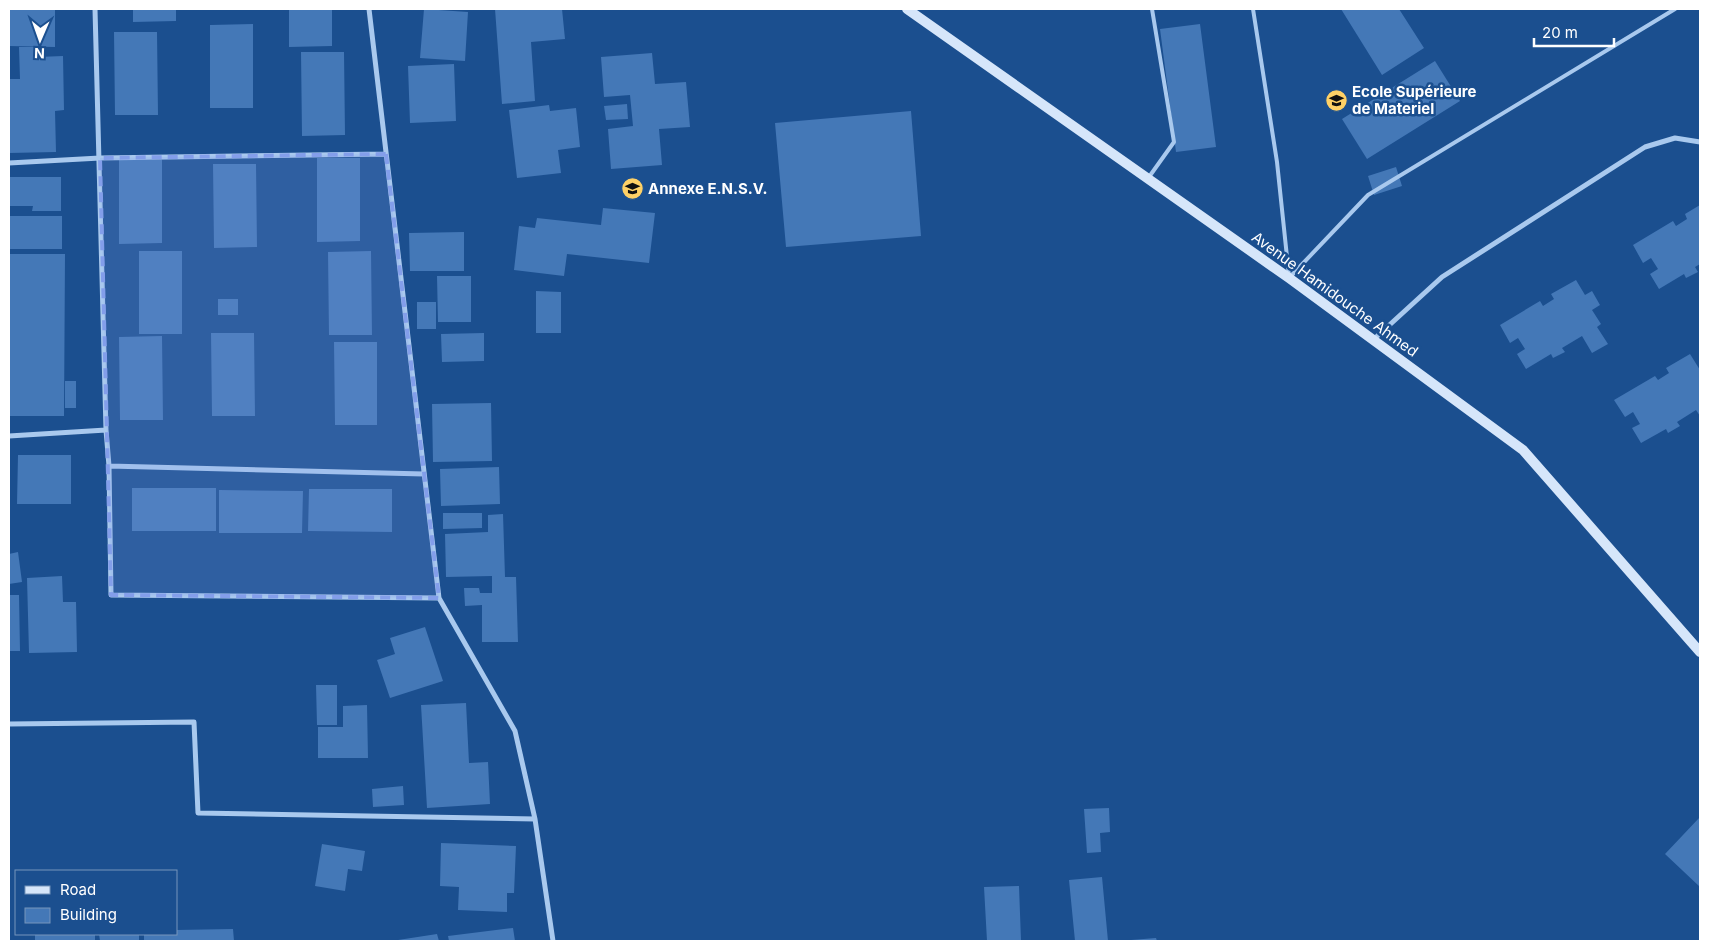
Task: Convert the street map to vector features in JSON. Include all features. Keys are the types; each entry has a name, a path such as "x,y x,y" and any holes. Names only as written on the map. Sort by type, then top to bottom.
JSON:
{"main road":[{"name":"Avenue Hamidouche Ahmed","path":"907,9 1289,278 1523,450 1700,652"}],"street":[{"path":"95,9 106,430 109,466 111,595 440,598"},
{"path":"369,9 440,598 515,731 535,818 553,941"},
{"path":"1373,340 1442,277 1645,147 1675,138 1700,142"},
{"path":"9,163 100,158 386,154"},
{"path":"9,436 106,430"},
{"path":"109,466 424,474"},
{"path":"9,724 194,722 198,813 535,818"}],"lane":[{"path":"1148,179 1174,142 1152,9"},
{"path":"1254,9 1277,162 1289,278"},
{"path":"1289,278 1368,195 1675,9"}],"highlighted area":[{"path":"386,154 439,598 111,595 100,158"}],"building":[{"path":"9,9 55,9 55,47 9,46"},
{"path":"133,9 176,9 176,21 133,22"},
{"path":"289,9 332,9 332,46 289,47"},
{"path":"424,9 468,12 465,61 420,58"},
{"path":"495,9 562,9 565,39 531,42 535,101 502,104"},
{"path":"1341,9 1399,9 1424,48 1382,75"},
{"path":"253,24 253,108 210,108 210,25"},
{"path":"1200,24 1216,147 1176,152 1160,29"},
{"path":"114,32 157,32 158,115 115,115"},
{"path":"19,47 38,47 38,57 63,56 64,110 55,111 56,152 9,153 9,79 20,79"},
{"path":"301,52 344,52 345,135 302,136"},
{"path":"652,53 655,84 686,82 690,127 659,129 662,165 611,169 608,129 633,126 630,95 604,97 601,57"},
{"path":"1435,61 1460,101 1367,159 1342,119"},
{"path":"454,64 456,121 410,123 408,66"},
{"path":"627,104 628,119 606,120 604,106"},
{"path":"549,105 550,111 576,108 580,147 558,150 561,173 517,178 509,110"},
{"path":"911,111 921,236 786,247 775,123"},
{"path":"317,158 360,158 360,241 317,242"},
{"path":"119,160 162,160 162,243 119,244"},
{"path":"213,164 256,164 257,247 214,248"},
{"path":"1396,167 1402,186 1374,195 1368,176"},
{"path":"9,177 61,177 61,211 32,211 33,206 9,206"},
{"path":"1700,205 1700,264 1695,267 1698,272 1686,278 1684,274 1659,289 1650,274 1658,269 1651,258 1643,263 1633,245 1673,221 1676,226 1687,219 1685,214"},
{"path":"603,208 655,213 649,263 567,254 564,276 514,270 519,226 535,228 537,218 601,225"},
{"path":"9,216 62,216 62,249 9,249"},
{"path":"464,232 464,271 410,271 409,233"},
{"path":"139,251 182,251 182,334 139,334"},
{"path":"371,251 372,335 329,335 328,252"},
{"path":"9,254 65,254 64,416 9,416"},
{"path":"437,276 471,276 471,322 438,322"},
{"path":"1576,280 1585,295 1592,291 1600,305 1592,310 1601,324 1597,327 1608,344 1592,353 1582,336 1562,348 1565,352 1553,358 1551,354 1526,369 1517,354 1525,349 1518,338 1510,343 1500,325 1540,301 1543,306 1554,299 1551,294"},
{"path":"536,291 561,292 561,333 536,333"},
{"path":"218,299 238,299 238,315 218,315"},
{"path":"417,302 436,302 436,329 417,329"},
{"path":"211,333 254,333 255,416 212,416"},
{"path":"484,333 484,361 442,362 441,334"},
{"path":"162,336 163,420 120,420 119,337"},
{"path":"334,342 377,342 377,425 335,425"},
{"path":"1690,354 1700,370 1700,416 1696,410 1677,422 1680,426 1668,433 1666,429 1641,443 1632,428 1640,424 1633,412 1625,417 1614,400 1655,376 1658,380 1669,373 1666,368"},
{"path":"65,381 76,381 76,408 65,408"},
{"path":"491,403 492,461 433,462 432,404"},
{"path":"18,455 71,455 71,504 17,504"},
{"path":"499,467 500,504 441,506 440,469"},
{"path":"132,488 216,488 216,531 132,531"},
{"path":"309,489 392,489 392,532 308,531"},
{"path":"219,490 303,491 302,533 219,533"},
{"path":"443,513 482,513 482,528 443,529"},
{"path":"503,514 505,577 516,577 518,642 482,642 482,605 465,606 464,588 479,588 480,593 492,593 492,576 446,577 445,534 488,532 488,515"},
{"path":"18,552 22,582 9,584 9,554"},
{"path":"62,576 63,602 76,602 77,652 29,653 27,578"},
{"path":"9,595 19,595 20,651 9,651"},
{"path":"425,627 443,681 390,698 377,660 395,654 390,638"},
{"path":"316,685 337,685 337,725 317,725"},
{"path":"466,703 469,763 488,762 490,804 427,808 421,705"},
{"path":"367,705 368,758 318,758 318,727 343,727 343,706"},
{"path":"403,786 404,805 373,807 372,789"},
{"path":"1109,808 1110,832 1100,833 1101,852 1087,853 1084,809"},
{"path":"1700,817 1700,887 1665,854"},
{"path":"441,843 516,846 514,893 507,893 507,912 458,910 459,887 440,886"},
{"path":"322,844 365,851 362,871 348,869 345,891 315,886"},
{"path":"1102,877 1108,941 1075,941 1069,880"},
{"path":"1019,886 1021,941 987,941 984,887"},
{"path":"513,928 515,941 449,941 448,936"},
{"path":"233,929 234,941 144,941 144,935 178,935 178,930"},
{"path":"437,934 439,941 398,941 398,940"},
{"path":"35,935 95,935 95,941 35,941"},
{"path":"99,935 139,935 139,941 100,941"},
{"path":"1156,938 1157,941 1131,941 1131,940"}],"place":[{"name":"Ecole Supérieure de Materiel","path":"1336,100"},
{"name":"Annexe E.N.S.V.","path":"632,188"}]}
